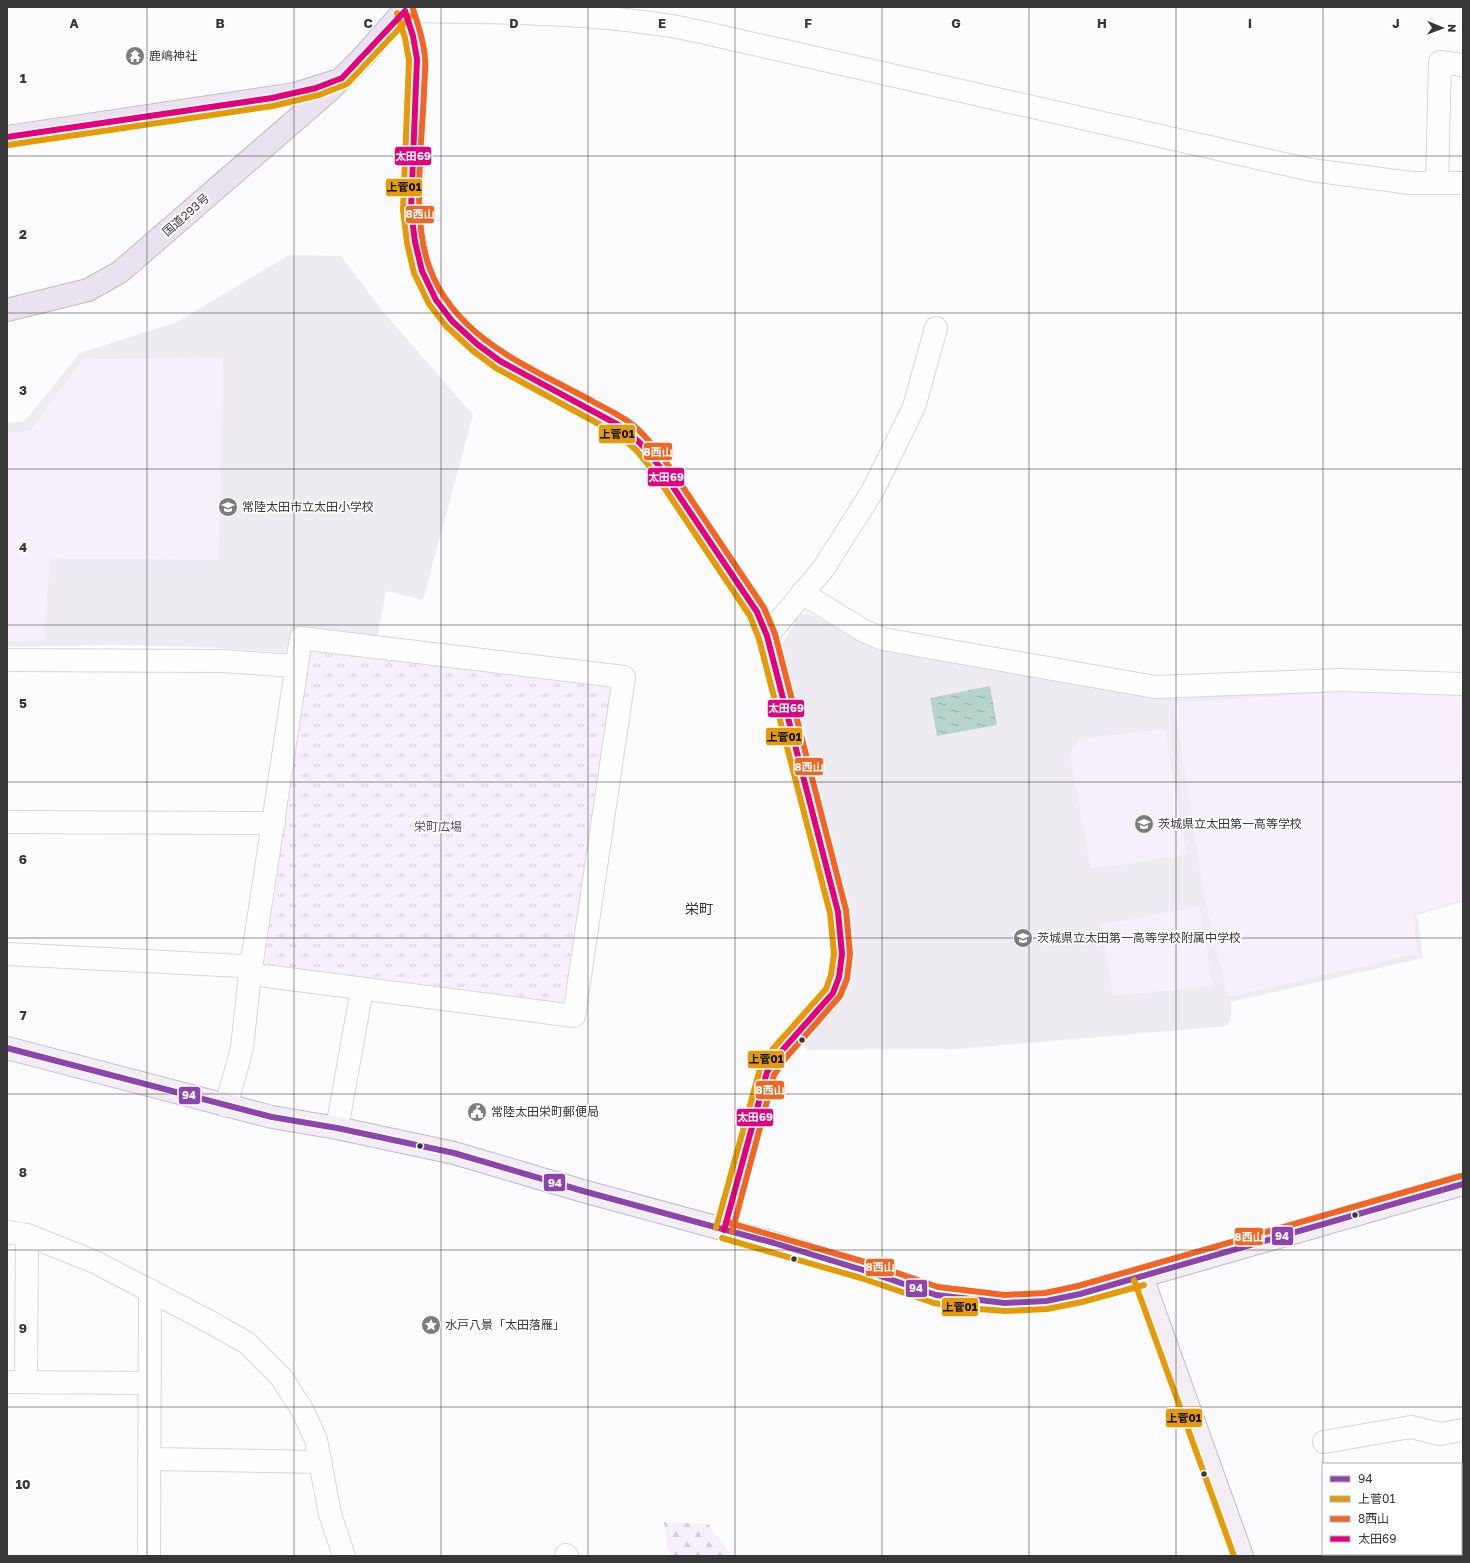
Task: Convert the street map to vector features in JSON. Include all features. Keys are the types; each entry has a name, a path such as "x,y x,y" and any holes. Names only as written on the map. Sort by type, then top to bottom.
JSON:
{"highway":[{"name":"国道293号","path":"7,310 88,290 104,283 120,272 303,114 342,78 406,9"},
{"name":"国道293号","path":"7,137 294,94 342,78"}],"main road":[{"path":"7,1048 272,1117 337,1128 454,1154 855,1268 936,1296 967,1300 1005,1303 1046,1301 1080,1294 1463,1184"},
{"path":"1142,1277 1242,1556"}],"street":[{"path":"724,1230 767,1072 778,1055 833,993 839,977 842,954 838,912 767,636 757,612 659,466 643,446 624,428 500,361 452,321 436,300 422,271 415,242 411,210 417,59 406,9 569,14 638,20 683,28 1311,170 1411,183 1463,183"},
{"path":"1437,183 1440,62 1463,65"},
{"path":"294,94 300,100 303,114"},
{"path":"767,636 823,569 872,492 914,407 936,328"},
{"path":"802,593 864,631 884,639 1155,687 1342,680 1463,684"},
{"path":"7,954 242,966 250,974 574,1016 624,677 301,638 250,974 242,1048 226,1106"},
{"path":"7,660 222,661 296,666"},
{"path":"7,822 274,823"},
{"path":"337,1128 362,989"},
{"path":"150,1383 17,1382 17,1234 95,1262 247,1343 281,1377 303,1411 316,1440 330,1514 344,1556"},
{"path":"149,1556 150,1290"},
{"path":"1324,1442 1411,1428 1440,1434 1463,1430"},
{"path":"149,1459 321,1462"}],"shaded area":[{"name":"常陸太田市立太田小学校","path":"289,255 341,256 385,314 473,415 423,600 386,591 377,639 294,628 291,653 202,647 114,645 7,647 7,423 25,421 80,353 177,322"},
{"name":"茨城県立太田第一高等学校","path":"797,614 811,614 866,642 1102,686 1324,690 1463,689 1463,902 1417,915 1423,958 1231,1002 1231,1019 1227,1026 956,1049 807,1050 805,1044 806,1037 845,995 849,980 778,648 794,626 794,617"}],"green space":[{"path":"223,357 219,560 50,559 44,641 7,641 7,432 30,431 83,359"},
{"name":"栄町広場","path":"304,643 614,680 571,1004 260,968"},
{"path":"1343,692 1463,694 1463,900 1413,914 1417,954 1228,997 1204,896 1174,703"},
{"path":"1164,729 1187,855 1091,869 1070,755 1079,739"},
{"path":"1199,906 1213,986 1113,996 1101,925"},
{"path":"664,1522 708,1524 732,1556 669,1556"}],"water":[{"path":"990,686 997,725 937,736 930,698"}],"transit line":[{"name":"8西山","path":"413,9 422,39 425,62 419,182 421,228 424,249 430,269 442,293 458,315 477,333 498,349 620,416 644,435 666,462 764,608 775,634 846,910 850,954 847,979 840,996 784,1060 774,1075 732,1232"},
{"name":"太田69","path":"405,11 413,36 417,59 411,210 415,242 422,271 436,300 452,321 477,344 500,361 624,428 643,446 659,466 757,612 767,636 838,912 842,954 839,977 833,993 778,1055 767,1072 724,1230"},
{"name":"太田69","path":"7,137 272,98 316,88 342,78 405,11"},
{"name":"上菅01","path":"397,13 405,38 409,60 403,210 407,243 414,273 429,304 446,326 472,350 496,368 619,435 637,451 653,471 750,616 759,639 830,913 834,954 831,975 826,989 772,1050 760,1069 716,1228"},
{"name":"上菅01","path":"8,145 273,106 319,95 347,84 411,16"},
{"name":"94","path":"7,1048 272,1117 337,1128 454,1153 583,1191 774,1243 863,1270 936,1295 1005,1303 1046,1301 1080,1294 1463,1184"},
{"name":"8西山","path":"726,1222 865,1262 938,1287 1005,1295 1045,1293 1078,1286 1461,1176"},
{"name":"上菅01","path":"722,1238 861,1278 934,1303 966,1308 1005,1311 1047,1309 1082,1302 1144,1285"},
{"name":"上菅01","path":"1134,1280 1234,1556"}],"place":[{"name":"鹿嶋神社","path":"135,56"},
{"name":"常陸太田市立太田小学校","path":"228,507"},
{"name":"茨城県立太田第一高等学校","path":"1144,824"},
{"name":"茨城県立太田第一高等学校附属中学校","path":"1023,938"},
{"name":"常陸太田栄町郵便局","path":"477,1112"},
{"name":"水戸八景「太田落雁」","path":"431,1325"}],"district":[{"name":"栄町","path":"699,909"}]}
